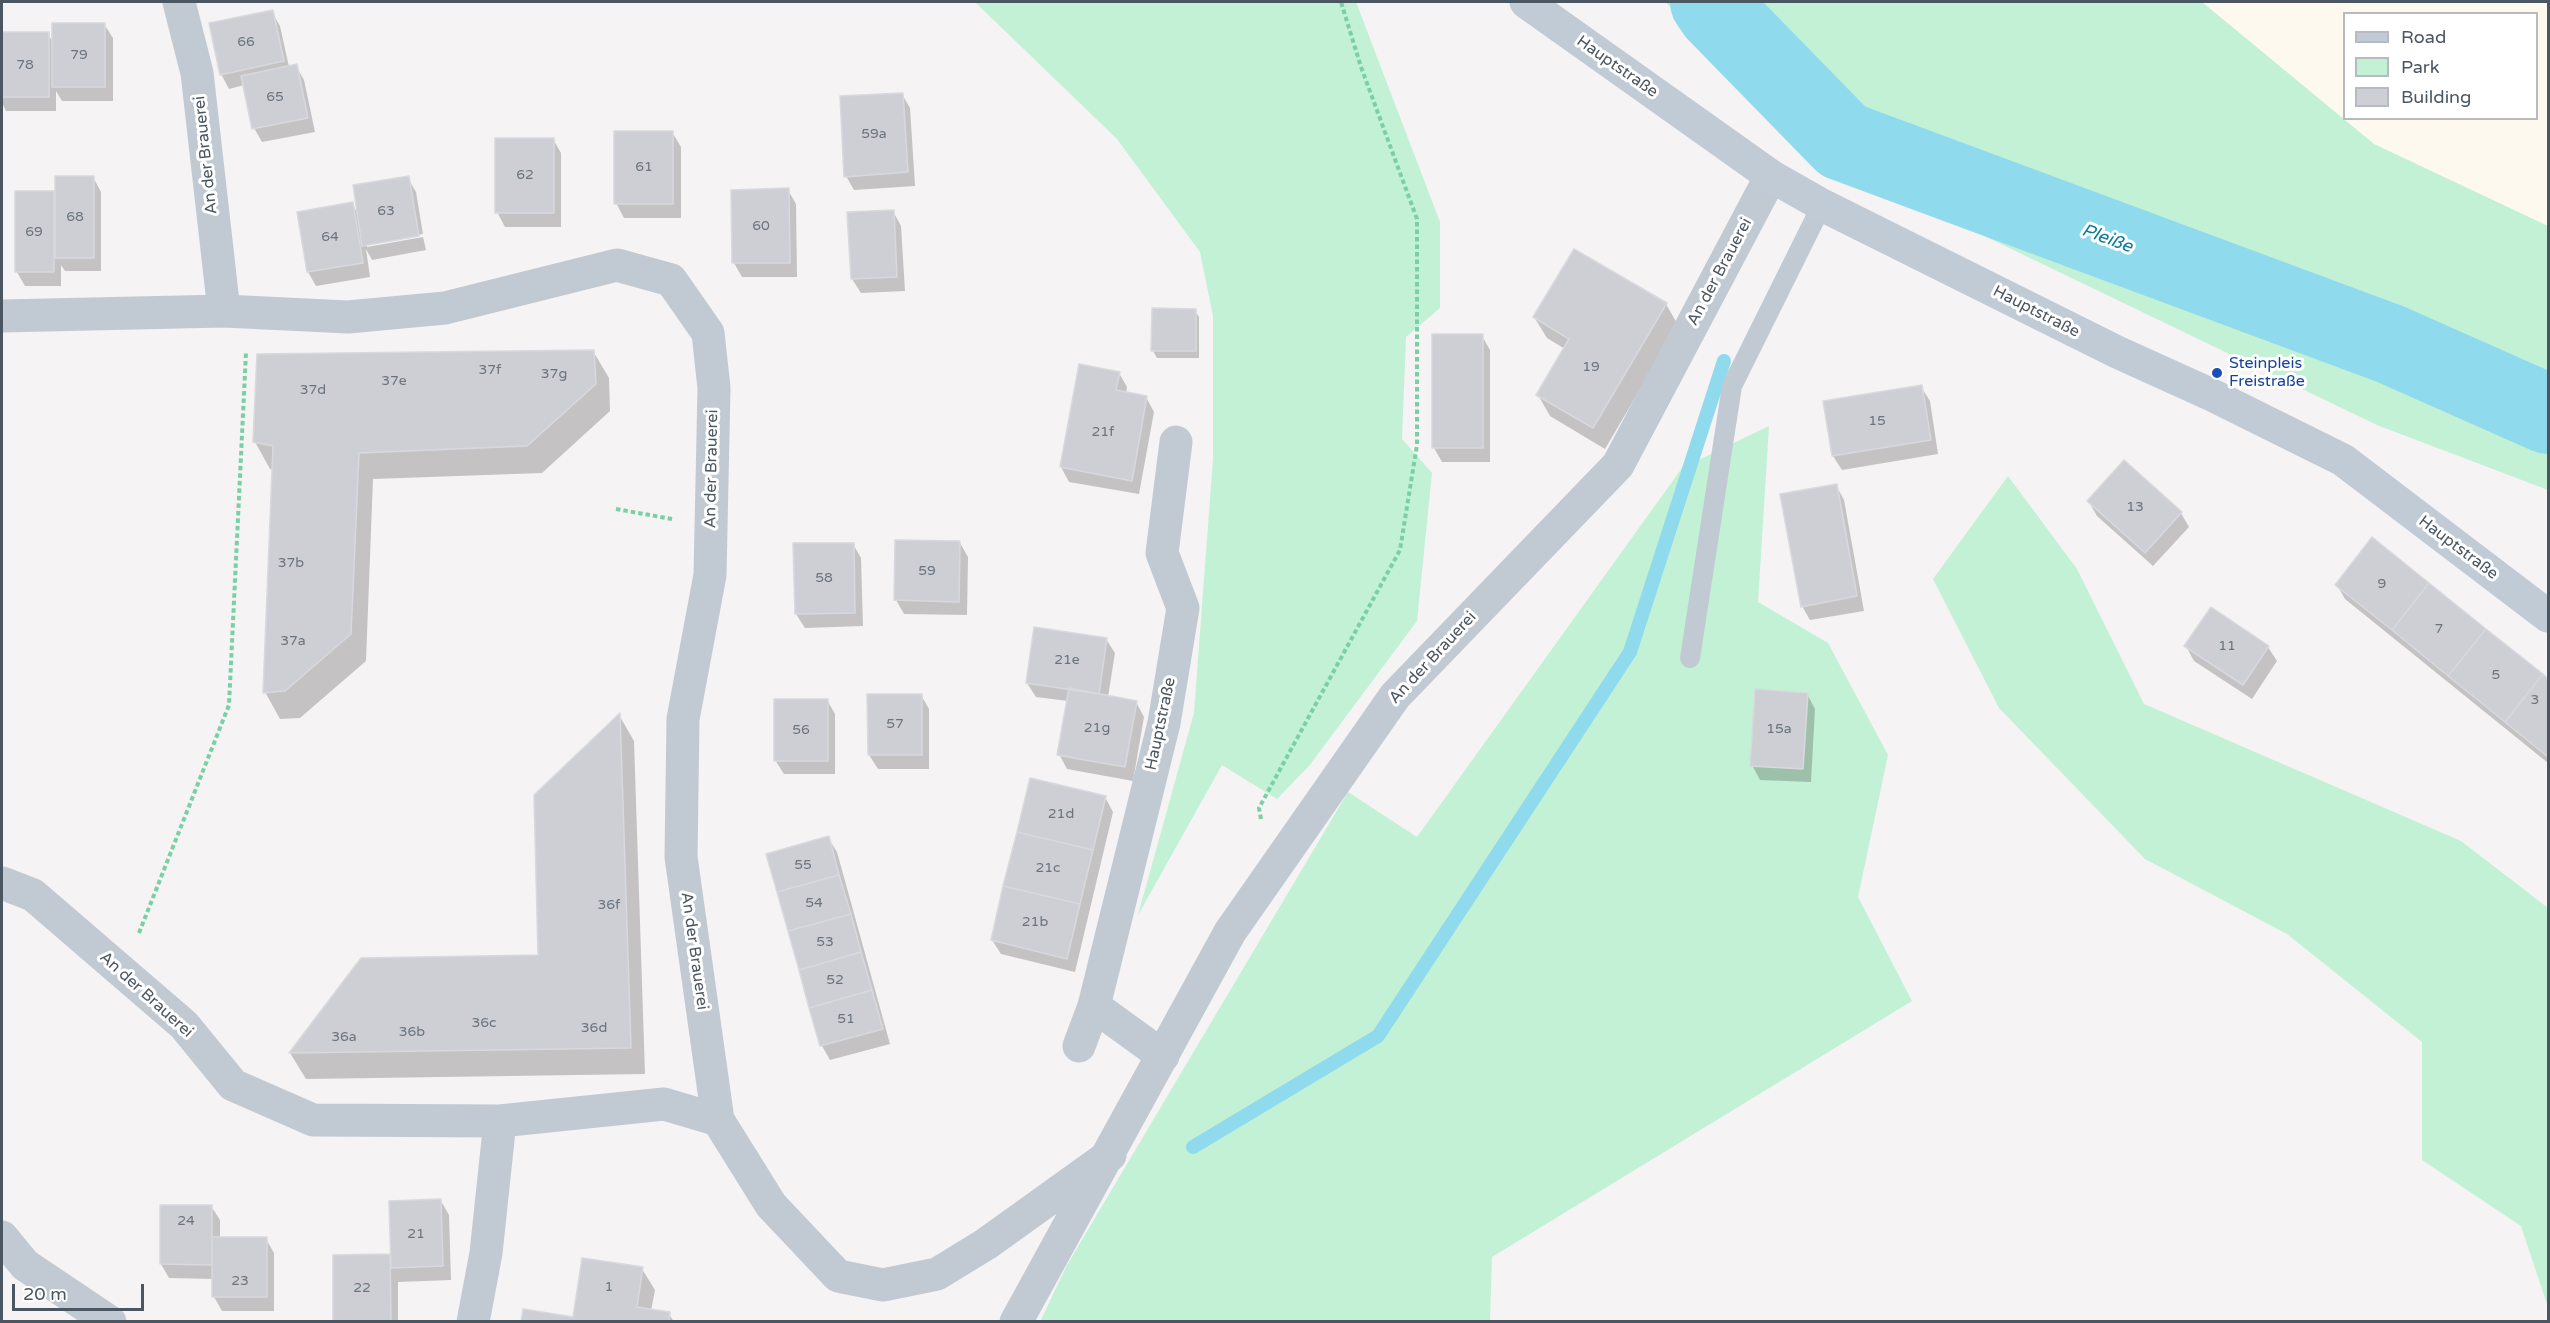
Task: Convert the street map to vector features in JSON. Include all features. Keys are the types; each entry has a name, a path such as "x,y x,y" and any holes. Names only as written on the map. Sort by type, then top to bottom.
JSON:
{"main road":[{"name":"Hauptstraße","path":"1526,2 1771,176 1822,205 2117,352 2212,395 2343,460 2548,616"}],"street":[{"name":"An der Brauerei","path":"179,2 197,73 235,311"},
{"name":"An der Brauerei","path":"1016,1322 1110,1155 1230,932 1395,696 1618,465 1771,176"},
{"name":"An der Brauerei","path":"2,316 235,311 348,317 445,308 617,265 670,280 708,333 714,388 710,575 683,719 681,857 718,1120 771,1205 838,1276 883,1285 937,1274 986,1244 1110,1155"},
{"name":"Hauptstraße","path":"1079,1046 1094,1006 1164,723 1183,608 1162,553 1176,442"},
{"name":"An der Brauerei","path":"2,883 33,895 184,1025 233,1085 313,1120 500,1121 664,1104 718,1120"},
{"path":"1094,1006 1163,1056"},
{"path":"473,1322 486,1252 500,1121"},
{"path":"2,1237 25,1265 110,1322"}],"lane":[{"path":"1690,658 1732,387 1822,205"}],"path":[{"path":"1272,873 1259,808 1400,550 1417,445 1417,219 1361,67 1341,2"},
{"path":"123,973 229,705 235,311"},
{"path":"616,509 711,526"}],"shaded area":[{"path":"2202,2 2548,2 2548,226 2374,144 2345,120 2538,120 2538,12 2343,12 2343,118"}],"green space":[{"path":"975,2 1356,2 1440,222 1440,308 1406,337 1402,439 1432,473 1417,621 1309,766 1277,799 1222,765 1138,915 1194,713 1213,459 1213,316 1200,252 1117,139"},
{"path":"1665,2 2202,2 2374,144 2548,226 2548,490 2377,425 1978,233 1812,140"},
{"path":"1769,426 1758,602 1828,643 1888,755 1858,897 1912,1001 1492,1257 1490,1321 1040,1322 1067,1265 1348,792 1417,837 1682,468"},
{"path":"2008,476 2077,569 2144,704 2461,841 2548,908 2548,1307 2521,1226 2422,1160 2422,1042 2287,934 2145,859 1999,708 1933,579"}],"building":[{"path":"273,10 284,61 220,75 209,23"},
{"path":"52,23 105,23 105,87 52,87"},
{"path":"2,32 49,32 49,97 2,97"},
{"path":"297,64 308,118 252,129 241,76"},
{"path":"903,93 908,172 844,177 840,96"},
{"path":"614,131 673,131 673,204 614,204"},
{"path":"495,138 554,138 554,213 495,213"},
{"path":"55,176 94,176 94,258 55,258"},
{"path":"409,176 419,236 362,246 353,185"},
{"path":"789,188 790,263 732,263 731,190"},
{"path":"15,191 54,191 54,272 15,272"},
{"path":"353,202 363,263 307,272 297,212"},
{"path":"894,210 897,277 851,279 847,212"},
{"path":"1574,249 1667,303 1593,428 1536,395 1569,339 1533,317"},
{"path":"1152,308 1196,309 1196,351 1151,351"},
{"path":"1432,334 1483,334 1483,448 1432,448"},
{"path":"594,350 596,384 527,446 359,453 351,634 285,691 263,693 273,446 253,442 257,354"},
{"path":"1079,364 1120,372 1116,390 1147,396 1132,481 1060,467"},
{"path":"1922,385 1931,440 1832,456 1823,401"},
{"path":"2124,460 2182,512 2145,553 2087,501"},
{"path":"1837,484 1857,596 1801,607 1780,494"},
{"path":"2372,537 2429,583 2392,630 2335,585"},
{"path":"895,540 960,541 959,602 894,600"},
{"path":"793,543 854,543 855,613 795,614"},
{"path":"2429,583 2486,629 2448,676 2392,630"},
{"path":"2211,607 2269,646 2243,685 2184,646"},
{"path":"1034,627 1107,638 1099,694 1026,683"},
{"path":"2486,629 2543,674 2505,722 2448,676"},
{"path":"2543,674 2548,679 2548,757 2505,722"},
{"path":"1069,688 1137,701 1125,767 1057,755"},
{"path":"1755,689 1808,693 1803,769 1750,766"},
{"path":"867,694 922,694 922,755 868,755"},
{"path":"774,699 828,699 828,761 774,761"},
{"path":"620,713 631,1048 289,1053 361,958 538,955 534,795"},
{"path":"1030,778 1106,796 1093,850 1017,832"},
{"path":"1017,832 1093,850 1080,904 1003,886"},
{"path":"829,836 839,875 777,892 766,854"},
{"path":"839,875 851,914 788,931 777,892"},
{"path":"1003,886 1080,904 1067,959 991,940"},
{"path":"851,914 861,952 799,970 788,931"},
{"path":"861,952 872,990 809,1008 799,970"},
{"path":"872,990 883,1029 820,1046 809,1008"},
{"path":"441,1199 443,1266 391,1268 389,1201"},
{"path":"160,1205 212,1205 212,1265 160,1264"},
{"path":"212,1237 267,1237 267,1297 212,1297"},
{"path":"390,1254 391,1321 333,1322 333,1255"},
{"path":"582,1258 643,1267 637,1307 670,1312 669,1322 521,1322 523,1309 573,1317"}],"waterway":[{"name":"Pleiße","path":"1710,2 1717,12 1843,141 2390,344 2548,414"},
{"path":"1193,1147 1378,1036 1630,652 1724,361"}],"place":[{"name":"Steinpleis Freistraße","path":"2217,373"}]}
